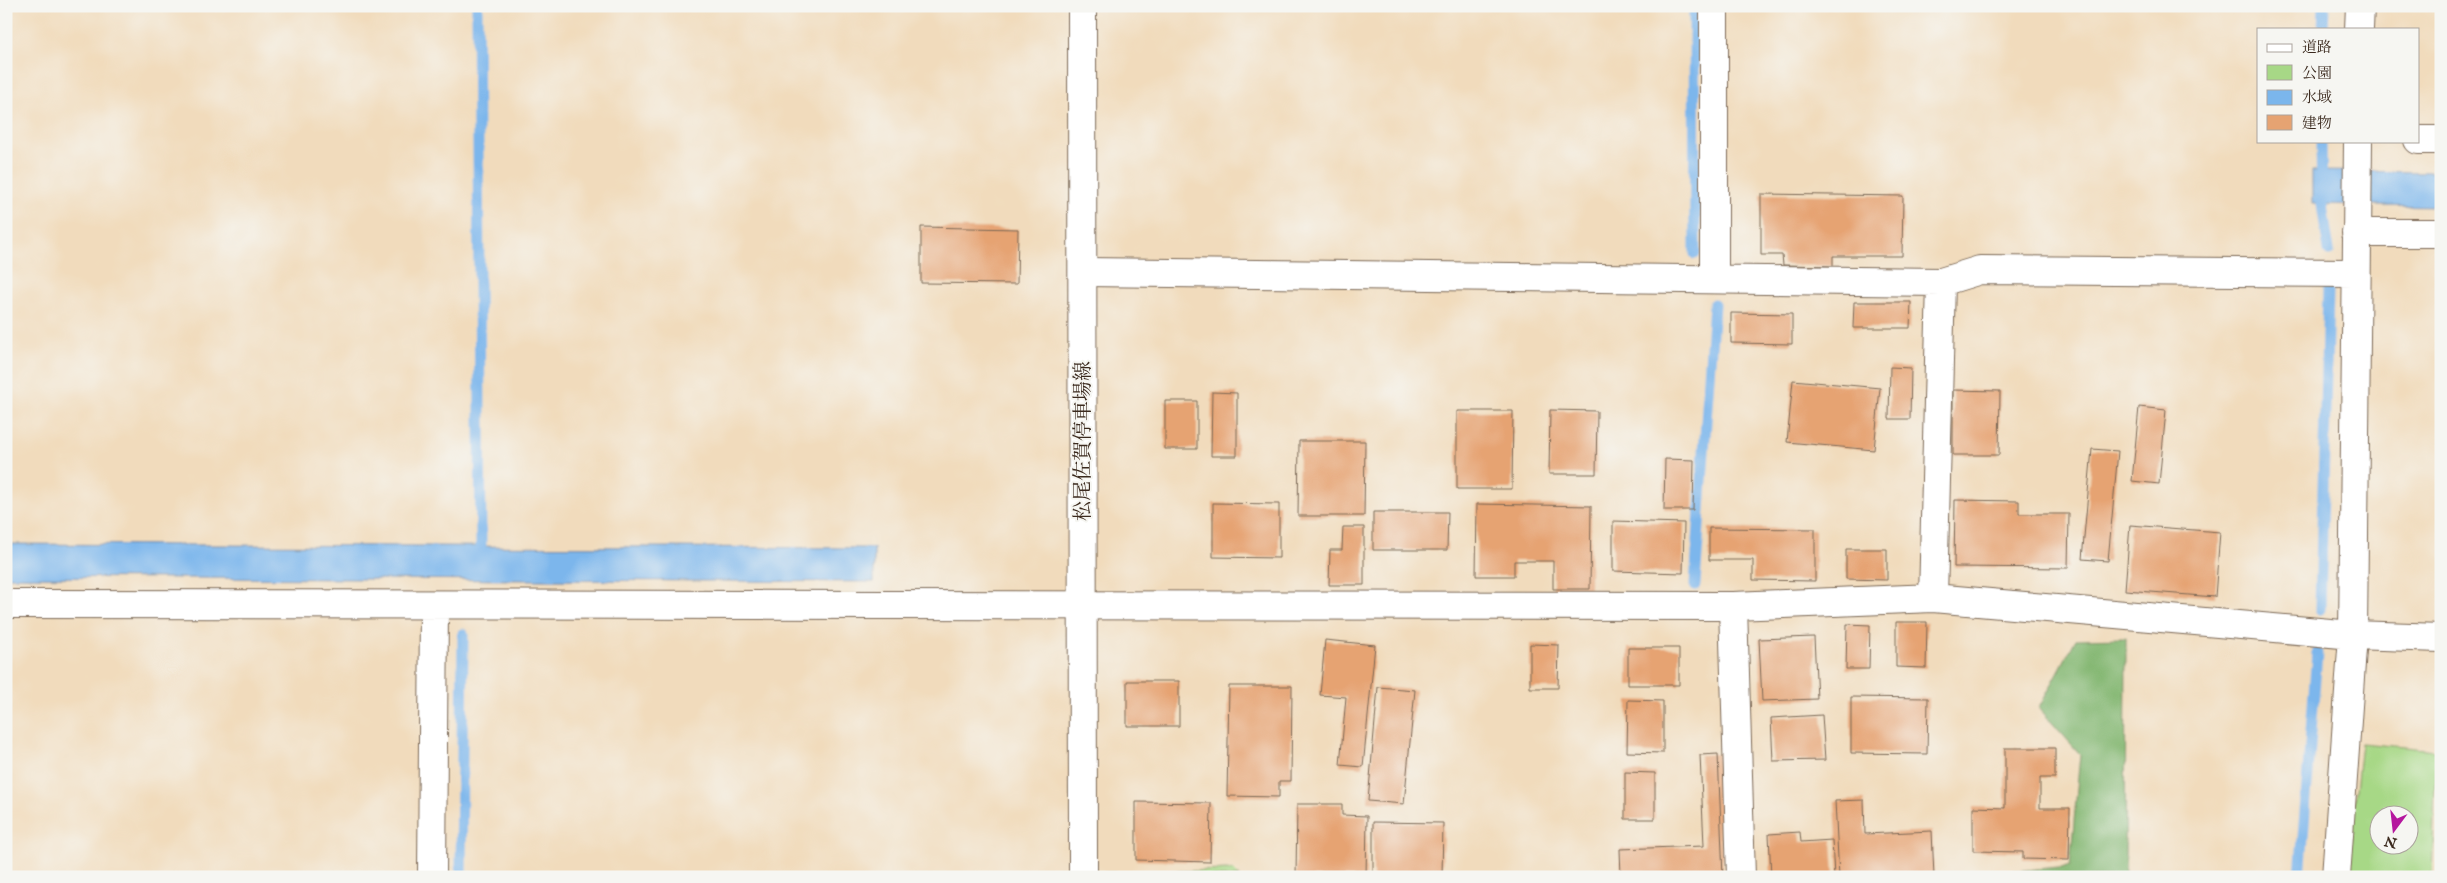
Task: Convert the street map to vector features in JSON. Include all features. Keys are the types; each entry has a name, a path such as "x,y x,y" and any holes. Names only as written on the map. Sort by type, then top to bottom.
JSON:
{"street":[{"name":"松尾佐賀停車場線","path":"1082,6 1084,272 1082,877"},
{"path":"1714,6 1714,279"},
{"path":"2359,28 2360,6"},
{"path":"2420,140 2441,140"},
{"path":"2336,877 2353,635 2357,150"},
{"path":"2356,225 2441,233"},
{"path":"1084,272 1941,282 1980,270 2355,274"},
{"path":"1933,598 1941,282"},
{"path":"6,604 1082,607 1733,606 1933,598 2353,635 2441,638"},
{"path":"432,877 434,605"},
{"path":"1733,606 1741,877"}],"green space":[{"path":"2126,638 2125,877 1980,877 1982,874 2070,866 2080,754 2039,708 2076,639"},
{"path":"2361,743 2436,750 2432,877 2347,877"},
{"path":"1233,870 1240,877 1105,877 1105,873"}],"water":[{"path":"2312,171 2441,172 2441,206 2312,204"},
{"path":"6,544 874,548 874,582 6,577"}],"building":[{"path":"1761,194 1903,196 1902,256 1833,256 1833,266 1783,265 1782,255 1761,255"},
{"path":"921,227 1018,229 1017,284 921,283"},
{"path":"1854,302 1911,302 1910,328 1853,328"},
{"path":"1731,313 1792,314 1792,344 1731,343"},
{"path":"1890,367 1911,368 1910,419 1889,419"},
{"path":"1793,380 1880,388 1874,450 1787,442"},
{"path":"1953,390 2000,391 1999,455 1953,455"},
{"path":"1212,392 1237,393 1237,456 1211,456"},
{"path":"1165,401 1197,401 1197,449 1165,449"},
{"path":"2139,407 2166,410 2159,484 2132,481"},
{"path":"1550,410 1597,411 1596,474 1549,474"},
{"path":"1457,411 1513,411 1512,489 1457,489"},
{"path":"1299,441 1365,441 1364,516 1298,516"},
{"path":"2092,449 2118,451 2108,561 2082,559"},
{"path":"1665,459 1694,460 1693,510 1664,510"},
{"path":"1955,500 2019,501 2019,514 2069,514 2068,568 1954,567"},
{"path":"1213,503 1279,504 1279,558 1213,557"},
{"path":"1477,504 1591,506 1590,589 1553,589 1553,561 1514,561 1514,576 1476,576"},
{"path":"1373,512 1448,512 1447,550 1373,550"},
{"path":"1613,521 1684,523 1683,573 1613,571"},
{"path":"2130,525 2220,532 2215,597 2125,590"},
{"path":"1343,527 1364,527 1364,585 1329,585 1330,550 1342,550"},
{"path":"1709,528 1815,529 1815,581 1753,580 1753,560 1709,560"},
{"path":"1846,549 1887,549 1887,580 1846,579"},
{"path":"1896,622 1927,622 1926,668 1896,667"},
{"path":"1847,624 1870,625 1869,669 1846,669"},
{"path":"1814,637 1817,699 1762,701 1759,639"},
{"path":"1325,640 1375,645 1363,767 1340,765 1346,697 1320,695"},
{"path":"1530,644 1559,645 1558,688 1530,688"},
{"path":"1628,648 1679,648 1679,685 1628,685"},
{"path":"1127,681 1179,681 1179,726 1127,726"},
{"path":"1229,686 1292,686 1291,781 1279,781 1279,797 1227,796"},
{"path":"1378,687 1415,690 1404,804 1368,801"},
{"path":"1851,697 1928,698 1927,754 1851,753"},
{"path":"1628,700 1663,701 1663,753 1627,752"},
{"path":"1822,715 1825,760 1773,761 1771,718"},
{"path":"2005,748 2055,748 2055,778 2040,778 2040,808 2070,808 2069,860 2023,859 2023,852 1973,851 1973,807 2005,808"},
{"path":"1718,754 1723,877 1621,877 1620,849 1704,846 1700,755"},
{"path":"1625,772 1655,773 1655,819 1625,819"},
{"path":"1864,800 1865,834 1932,831 1934,877 1839,877 1835,801"},
{"path":"1136,802 1211,803 1210,862 1136,860"},
{"path":"1297,804 1342,804 1342,815 1367,816 1366,877 1296,877"},
{"path":"1373,822 1443,823 1442,877 1373,877"},
{"path":"1800,832 1801,842 1832,840 1834,877 1771,877 1769,834"}],"waterway":[{"path":"477,6 481,546"},
{"path":"1694,6 1695,254"},
{"path":"2323,28 2324,6"},
{"path":"2321,142 2322,205 2329,251"},
{"path":"2320,609 2328,291"},
{"path":"1695,585 1714,304"},
{"path":"461,877 463,634"},
{"path":"2300,877 2317,653"}]}
